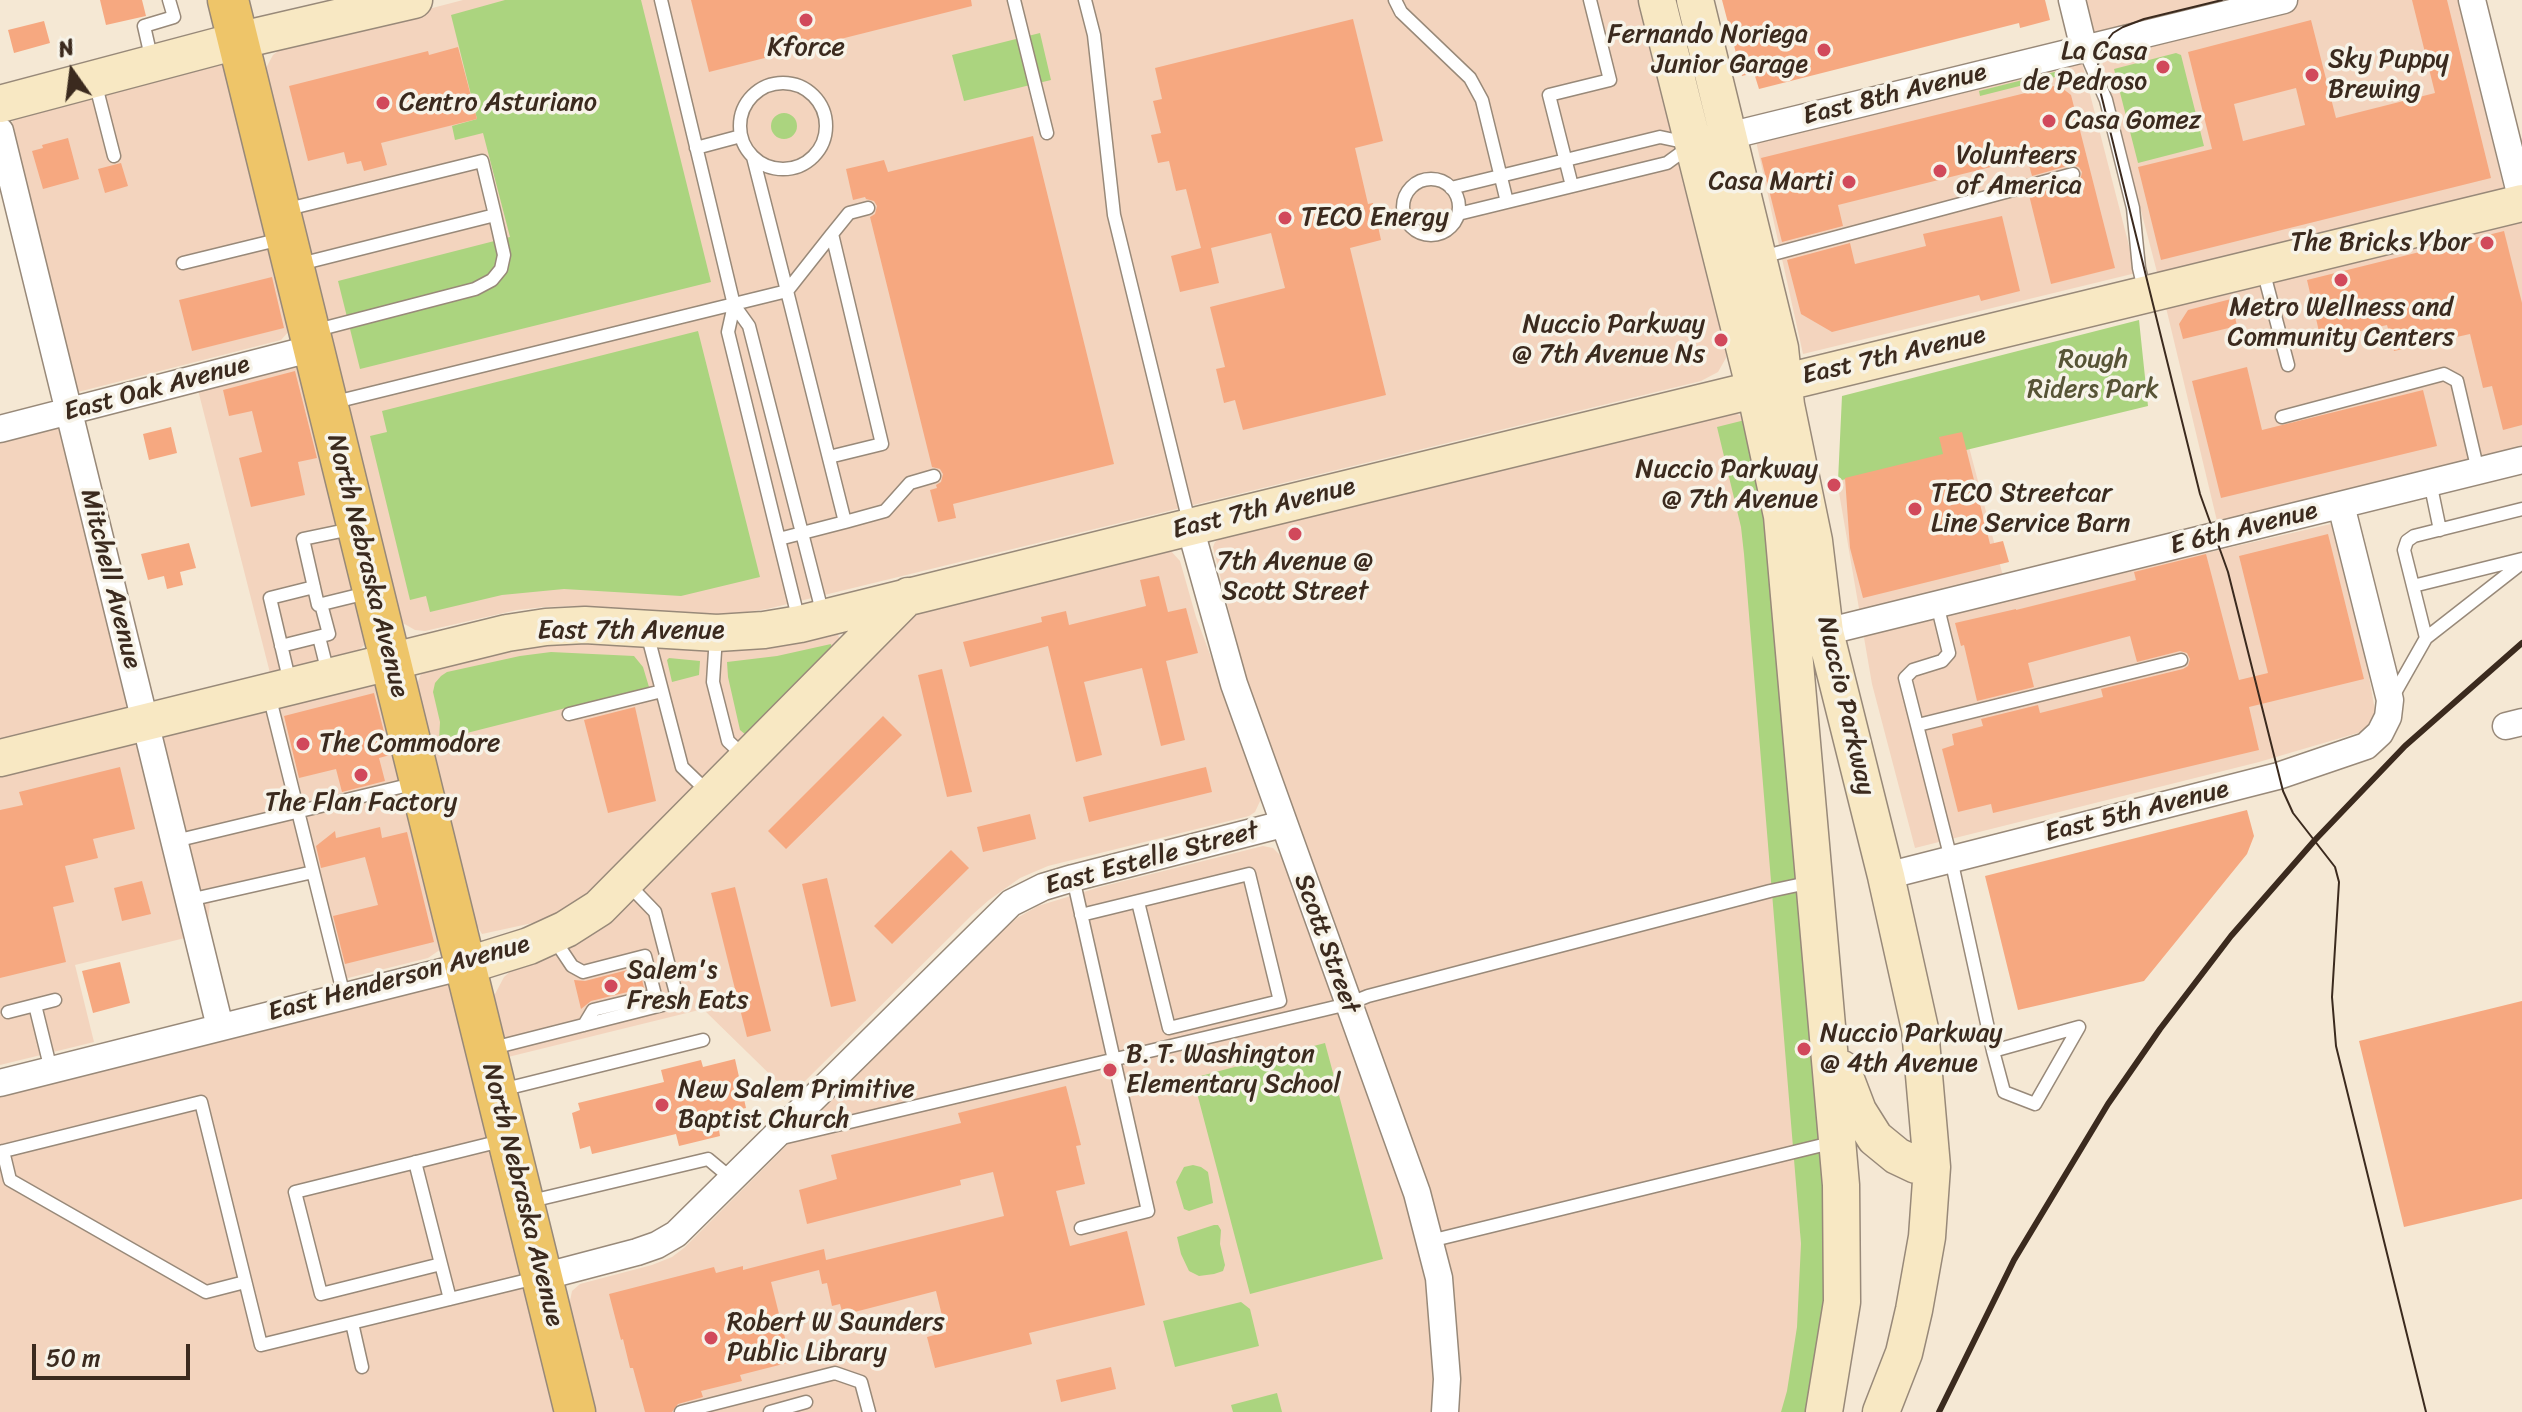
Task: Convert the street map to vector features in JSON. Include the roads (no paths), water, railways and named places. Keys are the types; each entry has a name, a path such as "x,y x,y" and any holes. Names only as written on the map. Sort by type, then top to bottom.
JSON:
{"main road":[{"name":"North Nebraska Avenue","path":"228,0 575,1412"}],"street":[{"path":"237,41 336,0"},
{"path":"0,104 237,41 414,0"},
{"name":"Nuccio Parkway","path":"1657,0 1693,144 1814,541 1825,632 1886,876 1920,1029 1932,1167 1927,1237 1904,1353 1881,1412"},
{"name":"Nuccio Parkway","path":"1695,0 1780,348 1769,387 1841,1185 1842,1302 1824,1412"},
{"path":"2072,0 2084,49"},
{"name":"East 8th Avenue","path":"1693,144 2284,0"},
{"path":"2472,0 2522,202"},
{"name":"Mitchell Avenue","path":"0,131 220,1027"},
{"name":"East 7th Avenue","path":"0,758 507,633 585,625 717,633 764,630 812,621 2522,202"},
{"name":"East Oak Avenue","path":"0,429 312,340"},
{"name":"E 6th Avenue","path":"1825,632 2522,460"},
{"path":"2341,505 2390,700"},
{"name":"Scott Street","path":"1190,527 1234,684 1417,1193 1439,1278 1447,1379 1445,1412"},
{"name":"East Henderson Avenue","path":"0,1083 465,966 506,954 566,929 599,908 908,596"},
{"name":"East 5th Avenue","path":"1886,876 2278,776 2366,746 2380,733 2388,717 2390,700"},
{"name":"East Estelle Street","path":"542,1277 657,1245 676,1234 1011,903 1043,887 1073,878 1283,824"},
{"path":"1827,1030 1858,1111 1875,1138 1897,1156 1916,1165 1932,1167"}],"lane":[{"path":"153,64 144,26 174,17 169,0"},
{"path":"661,0 734,305 749,326 802,533 812,621"},
{"path":"1014,0 1047,133"},
{"path":"1085,0 1094,35 1114,215 1190,527"},
{"path":"1395,0 1401,12 1470,78 1482,100 1507,202"},
{"path":"1572,186 1549,95 1610,80 1590,0"},
{"path":"2084,49 2106,100 2133,208 2139,268 2146,296"},
{"path":"94,79 114,156"},
{"path":"786,83 811,93 820,103 826,130 823,143 815,155 805,164 792,169 763,165 753,157 743,143 740,129 741,114 748,101 758,91 786,83"},
{"path":"696,148 741,136"},
{"path":"1451,188 1660,137 1693,144"},
{"path":"1634,143 1640,170"},
{"path":"1458,214 1667,163 1693,144"},
{"path":"753,157 845,522"},
{"path":"286,238 482,161 504,255 501,269 492,280 475,289 312,340"},
{"path":"1759,258 2073,174"},
{"path":"1432,179 1451,188 1459,201 1458,214 1451,227 1435,235 1417,232 1405,218 1404,199 1415,184 1432,179"},
{"path":"327,404 787,291 849,213 868,208"},
{"path":"183,263 286,238 495,215"},
{"path":"829,457 882,444 832,234"},
{"path":"2262,267 2288,365"},
{"path":"734,305 728,332 779,539 812,621"},
{"path":"2282,417 2444,374 2457,381 2478,471"},
{"path":"779,539 885,511 910,483 934,476"},
{"path":"2430,482 2440,530"},
{"path":"2426,638 2404,550 2407,541 2414,536 2522,509"},
{"path":"358,528 303,539 318,605 373,592"},
{"path":"2413,586 2522,561"},
{"path":"2390,700 2426,638 2522,561"},
{"path":"314,587 270,598 281,646 280,689 298,812 344,996"},
{"path":"281,646 329,634 321,604"},
{"path":"1937,604 1949,653 1942,661 1913,670 1905,678 1951,859 1993,1051 2004,1092 2035,1104 2079,1027 1993,1051"},
{"path":"646,630 682,767 712,795"},
{"path":"717,633 713,682 728,741 748,760"},
{"path":"319,637 329,677"},
{"path":"1918,725 2181,660"},
{"path":"569,714 662,691"},
{"path":"175,841 420,782"},
{"path":"189,900 313,872"},
{"path":"1081,915 1249,874 1280,1001 1169,1028 1138,902"},
{"path":"1073,878 1148,1211 1081,1228"},
{"path":"486,1049 678,1001 655,912 625,882"},
{"path":"771,1141 1348,1004 1383,992 1814,882"},
{"path":"552,935 572,966 583,972 645,956 655,995 593,1010 584,1025"},
{"path":"8,1012 55,1000"},
{"path":"35,1005 51,1070"},
{"path":"496,1091 703,1040"},
{"path":"245,1282 206,1292 10,1180 1,1152 201,1102 261,1345 542,1277"},
{"path":"441,1264 321,1294 295,1192 508,1139"},
{"path":"1430,1241 1837,1141"},
{"path":"524,1203 708,1159 732,1179"},
{"path":"415,1162 450,1299"},
{"path":"352,1323 362,1367"},
{"path":"681,1412 835,1373 861,1382 869,1412"},
{"path":"770,1412 808,1407 801,1382"}],"tram line":[{"path":"2222,0 2144,19 2113,33 2099,56 2097,78 2200,494 2228,572 2283,791 2293,813 2335,867 2339,882 2332,997 2336,1046 2426,1412"}],"railway":[{"path":"1939,1412 2014,1260 2108,1104 2160,1029 2231,936 2315,840 2405,746 2522,643"}],"place":[{"name":"Kforce","path":"806,20"},
{"name":"Fernando Noriega Junior Garage","path":"1824,50"},
{"name":"La Casa de Pedroso","path":"2163,67"},
{"name":"Sky Puppy Brewing","path":"2312,75"},
{"name":"Centro Asturiano","path":"383,103"},
{"name":"Casa Gomez","path":"2049,121"},
{"name":"Volunteers of America","path":"1940,171"},
{"name":"Casa Marti","path":"1849,182"},
{"name":"TECO Energy","path":"1285,218"},
{"name":"The Bricks Ybor","path":"2487,243"},
{"name":"Metro Wellness and Community Centers","path":"2341,280"},
{"name":"Nuccio Parkway @ 7th Avenue Ns","path":"1721,340"},
{"name":"Nuccio Parkway @ 7th Avenue","path":"1834,485"},
{"name":"TECO Streetcar Line Service Barn","path":"1915,509"},
{"name":"7th Avenue @ Scott Street","path":"1295,534"},
{"name":"The Commodore","path":"303,744"},
{"name":"The Flan Factory","path":"361,775"},
{"name":"Salem's Fresh Eats","path":"611,986"},
{"name":"Nuccio Parkway @ 4th Avenue","path":"1804,1049"},
{"name":"B. T. Washington Elementary School","path":"1110,1070"},
{"name":"New Salem Primitive Baptist Church","path":"662,1105"},
{"name":"Robert W Saunders Public Library","path":"711,1338"}],"park label":[{"name":"Rough Riders Park","path":"2093,375"}]}
